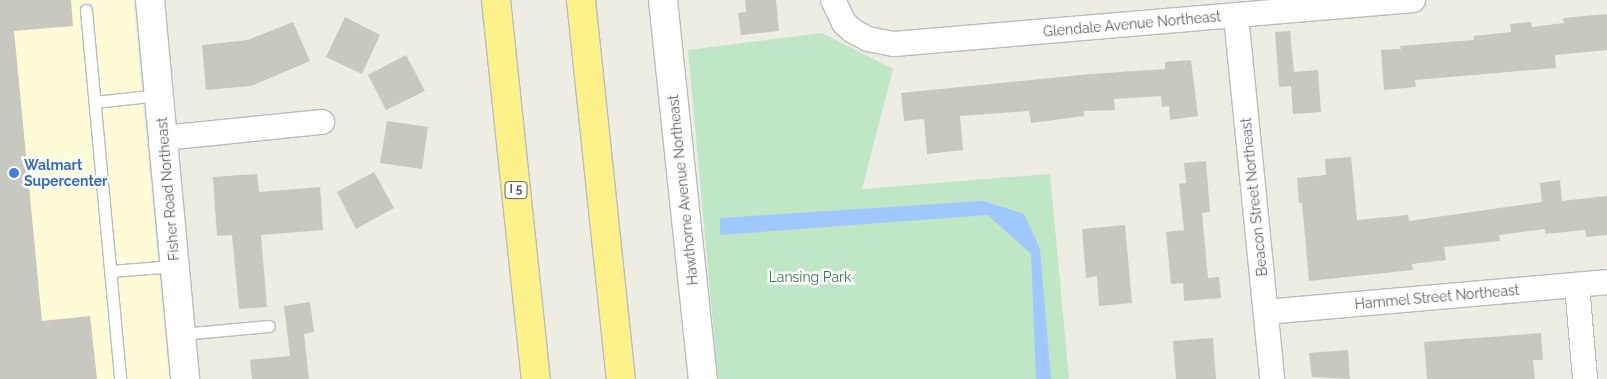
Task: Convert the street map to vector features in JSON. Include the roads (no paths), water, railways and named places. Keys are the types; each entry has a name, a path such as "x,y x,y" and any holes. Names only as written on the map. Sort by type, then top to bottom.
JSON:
{"highway":[{"name":"I 5","path":"496,0 536,379"},
{"path":"581,0 621,379"}],"street":[{"name":"Fisher Road Northeast","path":"150,0 185,379"},
{"name":"Hawthorne Avenue Northeast","path":"663,0 702,379"},
{"name":"Glendale Avenue Northeast","path":"833,0 844,23 853,31 868,39 894,44 1413,0"},
{"name":"Beacon Street Northeast","path":"1236,16 1272,379"},
{"path":"164,138 322,122"},
{"name":"Hammel Street Northeast","path":"1266,312 1607,282"},
{"path":"1577,285 1585,379"}],"lane":[{"path":"86,10 120,379"},
{"path":"95,102 159,95"},
{"path":"110,271 175,266"},
{"path":"180,334 268,326"}],"water":[{"path":"983,201 1024,214 1040,249 1051,379 1036,379 1031,254 988,215 720,235 720,218"}],"place":[{"name":"Walmart Supercenter","path":"14,173"}],"park label":[{"name":"Lansing Park","path":"810,277"}]}
